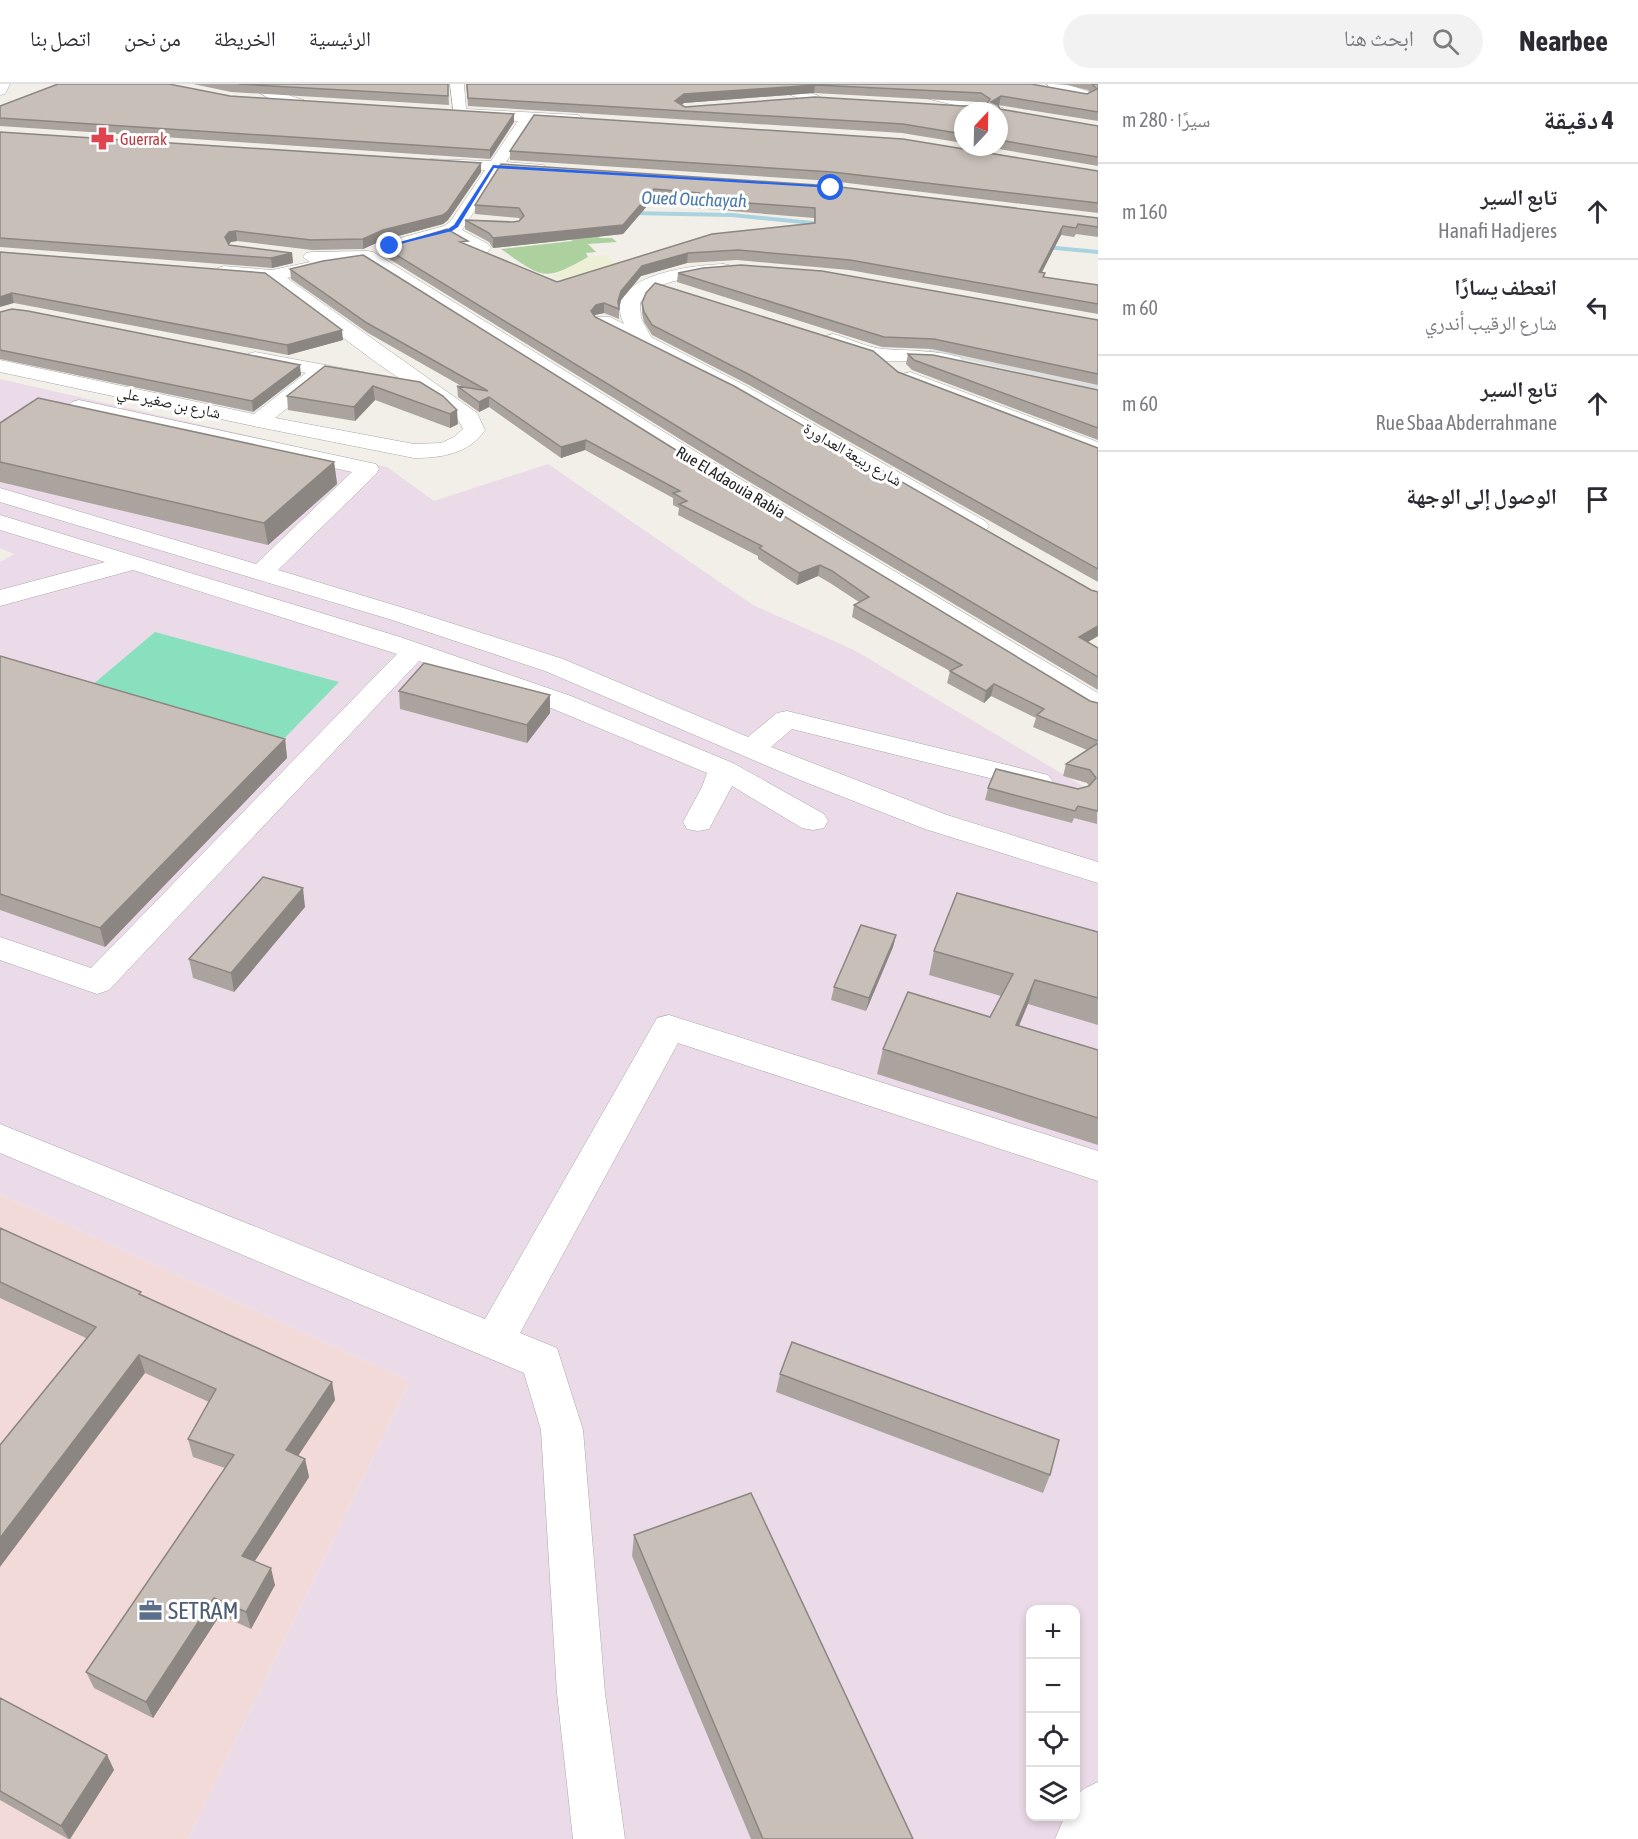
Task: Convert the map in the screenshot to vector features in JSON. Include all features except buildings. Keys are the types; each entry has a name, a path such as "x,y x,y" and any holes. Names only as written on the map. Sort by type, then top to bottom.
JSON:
{"street":[{"path":"457,84 453,112 596,121"},
{"path":"774,84 820,99 778,103"},
{"path":"885,84 956,102"},
{"path":"254,91 286,85"},
{"path":"1047,86 1092,93 1098,86"},
{"path":"254,91 304,103"},
{"path":"896,103 954,106"},
{"path":"208,271 272,276 317,260 367,256 463,214 528,117"},
{"path":"423,162 563,171"},
{"path":"463,214 482,221"},
{"path":"463,214 482,248"},
{"path":"292,254 317,260"},
{"name":"Rue El Adaouia Rabia","path":"367,256 724,479 1098,705"},
{"path":"640,338 632,327 628,314 635,295 649,282 687,271 741,268"},
{"path":"272,276 426,389"},
{"path":"649,282 682,292"},
{"name":"شارع ربيعة العداورة","path":"603,321 640,338 847,450 994,536"},
{"path":"814,334 880,355 914,355 968,365"},
{"path":"232,354 426,389"},
{"path":"880,355 904,376 1098,450"},
{"name":"شارع بن صغير علي","path":"0,366 258,421 414,451 439,450 470,435 474,430 469,418 426,389"},
{"path":"258,421 323,370"},
{"path":"79,406 368,469 261,573"},
{"path":"0,495 398,614 554,665 752,749 936,822 1098,873"},
{"path":"0,522 414,651 561,702 723,769 813,821"},
{"path":"0,598 134,562"},
{"path":"0,948 97,982 414,651"},
{"path":"752,749 787,719 1063,787"},
{"path":"698,822 717,787 723,769"},
{"path":"494,1342 669,1027 1098,1166"},
{"path":"0,1138 542,1361 562,1430 580,1693 599,1839"},
{"path":"1081,1839 1098,1808"}],"shaded area":[{"path":"936,341 1098,365 1098,390 928,351"},
{"path":"0,379 387,467 434,501 548,464 753,605 854,650 1098,795 1098,1839 188,1839 410,1381 0,1194 0,562 14,554 0,548"},
{"name":"SETRAM","path":"0,1194 410,1381 188,1839 0,1839"}],"green space":[{"path":"593,233 600,238 612,238 617,242 588,244 596,252 586,253 588,257 561,271 552,273 544,274 536,271 501,249 572,241 573,238"},
{"path":"607,255 616,265 567,281 550,275 558,274 588,257"},
{"path":"155,632 339,682 275,748 85,691"}],"waterway":[{"name":"Oued Ouchayah","path":"629,213 732,215 823,224"},
{"name":"Oued Ouchayah","path":"1045,247 1098,252"}],"place":[{"name":"Guerrak","path":"102,139"},
{"name":"SETRAM","path":"150,1610"}],"route":[{"path":"390,246 450,230 456,226 493,166 831,188"}]}
